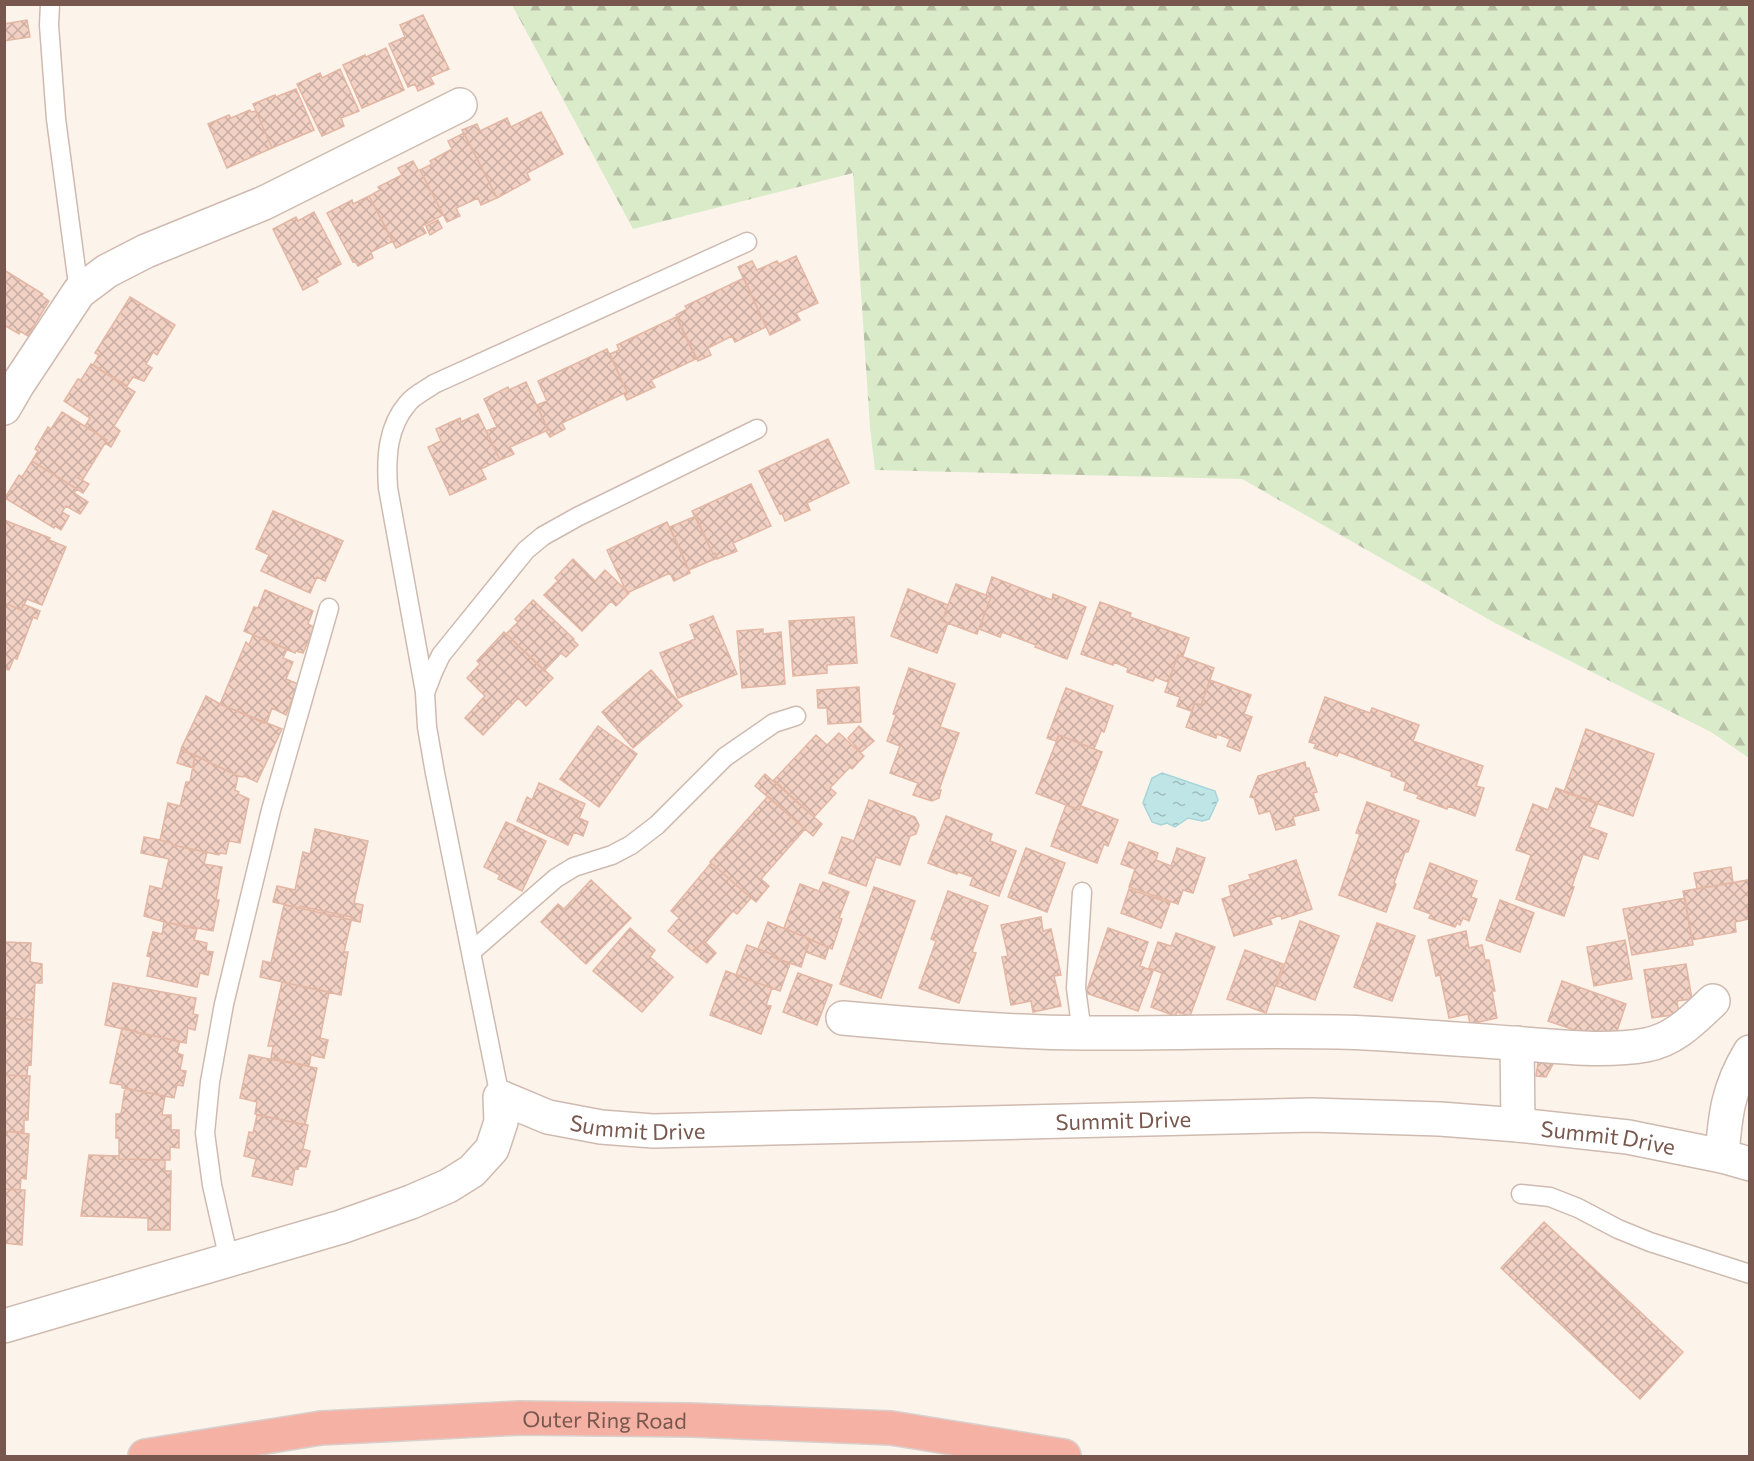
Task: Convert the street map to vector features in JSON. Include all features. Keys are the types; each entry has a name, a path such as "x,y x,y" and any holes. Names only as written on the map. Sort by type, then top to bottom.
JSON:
{"highway":[{"name":"Outer Ring Road","path":"145,1456 321,1428 520,1418 691,1420 891,1428 1064,1456"}],"street":[{"path":"4,408 79,292 106,271 146,251 264,203 460,105"},
{"path":"843,1018 978,1029 1082,1033 1210,1031 1364,1033 1617,1049 1648,1045 1667,1039 1686,1026 1713,1001"},
{"path":"1517,1044 1518,1125"},
{"path":"1736,1160 1724,1118 1733,1084 1749,1052"},
{"path":"4,1326 341,1227 448,1186 472,1171 492,1149 501,1122 500,1097"},
{"name":"Summit Drive","path":"500,1097 548,1117 602,1127 653,1131 1312,1115 1440,1119 1518,1125 1628,1137 1736,1160"}],"lane":[{"path":"50,4 49,25 56,118 79,292"},
{"path":"500,1097 435,773 425,693 388,488 386,465 389,441 396,421 409,402 434,384 747,242"},
{"path":"425,693 441,655 526,550 543,536 757,429"},
{"path":"230,1260 212,1185 206,1133 210,1082 224,1004 271,810 329,608"},
{"path":"471,951 556,878 574,867 612,855 632,845 657,825 725,757 774,723 796,716"},
{"path":"1082,892 1076,988 1082,1033"},
{"path":"1521,1194 1550,1197 1650,1242 1749,1274"}],"green space":[{"path":"512,5 1749,5 1749,758 1711,732 1495,623 1242,479 875,470 870,427 853,173 633,229"}],"water":[{"path":"1162,773 1215,791 1218,800 1209,819 1202,821 1188,818 1175,827 1167,823 1161,825 1152,822 1143,803 1152,778"}],"building":[{"path":"423,15 449,69 430,77 434,84 418,91 415,84 408,87 389,44 405,37 400,25"},
{"path":"27,20 30,37 4,41 4,24"},
{"path":"386,48 404,90 362,108 343,65"},
{"path":"340,69 359,111 341,118 344,126 322,136 297,84 320,73 322,78"},
{"path":"296,89 314,130 272,148 253,104"},
{"path":"250,110 251,112 256,111 272,148 227,168 208,124 229,115 231,118"},
{"path":"541,112 563,154 527,173 530,180 497,198 462,130 477,124 480,131 507,118 511,127"},
{"path":"464,133 497,198 481,205 478,198 456,208 460,216 447,222 420,170 432,164 430,161 452,149 448,141"},
{"path":"413,161 443,215 422,226 426,233 396,248 369,196 380,190 378,187 402,175 398,168"},
{"path":"369,196 393,241 371,252 373,258 358,266 355,261 353,262 327,213 352,200 353,204"},
{"path":"314,212 341,264 316,278 318,282 303,290 273,229 296,217 298,221"},
{"path":"438,220 442,228 430,235 426,226"},
{"path":"796,256 818,303 796,313 800,320 770,335 738,267 752,261 757,270"},
{"path":"4,270 43,294 42,296 49,301 28,336 20,331 19,334 4,325"},
{"path":"744,278 766,327 735,342 732,336 708,348 711,355 698,361 676,315 687,309 685,306"},
{"path":"130,297 175,325 157,355 153,352 146,364 152,368 144,381 133,377 127,386 93,365 99,355 95,353"},
{"path":"676,317 696,359 651,380 655,387 627,400 624,394 627,392 610,354 619,350 617,345"},
{"path":"607,349 627,392 562,423 565,429 550,437 537,405 547,401 538,381"},
{"path":"91,364 135,392 114,426 120,431 111,447 105,443 107,440 85,426 90,418 64,401"},
{"path":"526,382 548,430 510,447 514,454 500,460 486,431 497,427 484,399 508,387 509,390"},
{"path":"62,412 107,440 83,479 80,476 78,478 89,484 83,493 32,461 38,451 35,449 48,427 51,429"},
{"path":"478,414 500,460 481,469 486,479 450,495 428,447 441,441 436,429 460,418 461,422"},
{"path":"828,439 849,483 807,503 810,510 785,521 759,471"},
{"path":"32,461 77,489 74,493 88,502 80,514 66,506 62,512 69,516 61,530 5,498 19,475 22,477"},
{"path":"751,484 771,526 733,543 737,551 717,559 692,511"},
{"path":"273,511 343,541 325,581 317,577 310,593 261,571 269,555 256,549"},
{"path":"696,516 717,558 689,570 670,527"},
{"path":"4,520 50,538 49,540 66,547 42,605 27,599 21,610 4,603"},
{"path":"667,522 690,573 674,581 670,573 627,593 607,550"},
{"path":"573,559 595,581 605,570 629,593 616,606 611,601 582,631 544,595 558,581 555,578"},
{"path":"992,577 1052,600 1053,594 1086,607 1067,659 1002,632 1000,637 979,629 991,597 986,595"},
{"path":"956,584 991,597 977,634 942,621"},
{"path":"908,589 948,605 942,621 948,623 937,653 891,636"},
{"path":"265,590 313,611 308,624 314,627 303,653 296,651 295,653 244,631 254,607 258,608"},
{"path":"533,600 578,645 566,657 561,653 544,671 506,634 518,622 515,619"},
{"path":"1100,602 1131,613 1130,617 1189,638 1183,656 1178,655 1168,682 1155,677 1153,681 1127,672 1128,668 1114,662 1113,665 1081,654"},
{"path":"4,603 21,610 23,604 40,611 37,619 33,617 17,659 14,658 9,670 4,669"},
{"path":"713,616 737,674 678,698 660,653 695,639 690,625"},
{"path":"854,617 857,663 827,665 827,673 793,676 789,621"},
{"path":"763,629 763,634 781,632 785,684 742,688 737,631"},
{"path":"504,632 553,678 526,706 518,698 483,735 465,718 485,696 467,678 480,664 477,661"},
{"path":"253,635 287,649 283,658 293,662 286,679 298,684 286,715 272,708 267,722 264,721 264,723 220,704 246,642 249,645"},
{"path":"1178,655 1214,668 1201,705 1195,703 1191,711 1177,706 1180,697 1165,692"},
{"path":"909,668 955,684 940,727 959,733 939,790 941,790 939,798 932,801 913,795 918,783 890,773 900,746 887,741 896,715 893,714"},
{"path":"651,670 682,706 633,748 602,712"},
{"path":"1210,680 1251,695 1244,714 1252,717 1240,751 1227,746 1230,739 1217,734 1216,738 1186,727 1195,703 1201,705"},
{"path":"859,687 861,722 828,724 827,708 818,708 817,690"},
{"path":"1066,688 1113,706 1104,732 1101,731 1094,749 1059,735 1056,741 1047,738"},
{"path":"206,696 282,729 257,782 244,776 238,776 181,749"},
{"path":"1325,697 1370,713 1372,708 1419,725 1413,741 1483,766 1476,786 1484,788 1475,816 1417,798 1419,795 1404,790 1406,782 1391,776 1392,772 1339,752 1337,756 1314,748 1316,744 1309,742"},
{"path":"598,726 637,754 599,807 560,779"},
{"path":"859,726 874,741 861,752 848,738"},
{"path":"1586,729 1654,754 1633,816 1564,792"},
{"path":"839,733 864,756 830,788 836,793 814,817 774,780 816,735 827,745"},
{"path":"1059,735 1102,752 1079,810 1036,793"},
{"path":"181,750 195,755 193,768 177,763"},
{"path":"195,755 238,776 235,790 249,799 240,843 229,841 226,854 220,853 219,855 172,845 172,843 160,840 168,803 180,806 186,782 190,782"},
{"path":"1305,762 1317,792 1313,793 1319,810 1293,817 1295,825 1276,830 1270,811 1259,814 1254,798 1250,797 1258,776"},
{"path":"765,774 822,824 813,836 755,786"},
{"path":"539,783 585,804 579,818 588,822 583,836 574,832 568,845 517,821 527,797 532,800"},
{"path":"1556,788 1598,803 1589,827 1607,834 1598,859 1583,854 1564,916 1516,899 1531,855 1516,850 1533,804 1548,810"},
{"path":"768,796 805,829 761,879 769,886 756,902 710,862"},
{"path":"869,800 915,817 919,825 916,834 910,836 900,865 876,857 866,886 829,873 842,837 854,841"},
{"path":"1367,802 1419,821 1408,852 1405,852 1386,912 1339,895 1360,834 1356,833"},
{"path":"1066,805 1079,810 1081,806 1118,820 1108,846 1104,844 1097,863 1051,846"},
{"path":"946,816 992,834 990,841 1016,851 999,896 970,885 973,877 958,872 957,874 928,863"},
{"path":"506,822 546,841 522,891 498,879 500,875 484,867"},
{"path":"315,829 368,841 354,903 363,905 360,922 273,902 277,886 295,890 303,852 310,854"},
{"path":"144,837 207,852 204,864 222,867 213,931 144,916 150,886 162,889 169,859 141,853"},
{"path":"1129,842 1158,853 1156,860 1171,866 1177,848 1205,858 1193,893 1183,890 1178,904 1129,887 1135,869 1121,864"},
{"path":"1026,848 1065,863 1047,912 1008,897"},
{"path":"1296,860 1312,909 1282,919 1281,915 1270,919 1272,924 1234,936 1222,899 1231,896 1229,886 1251,879 1249,875"},
{"path":"711,863 751,898 737,914 733,911 706,942 704,941 693,952 668,931 679,918 671,911"},
{"path":"1430,863 1477,881 1471,897 1477,899 1469,921 1463,918 1460,925 1457,923 1455,927 1429,918 1431,914 1414,908"},
{"path":"1731,867 1733,883 1697,889 1694,873"},
{"path":"591,880 631,918 586,964 541,922 558,904 564,909"},
{"path":"1748,880 1749,919 1735,922 1736,932 1692,940 1683,891"},
{"path":"823,882 849,892 839,918 842,919 832,949 784,928 800,884 819,891"},
{"path":"874,887 915,901 881,998 840,984"},
{"path":"1129,889 1170,903 1161,928 1121,913"},
{"path":"948,891 988,906 972,952 976,953 959,1003 919,988 936,941 931,939"},
{"path":"1685,898 1693,945 1632,955 1623,909"},
{"path":"1500,900 1534,913 1520,952 1486,940"},
{"path":"284,905 352,917 344,952 348,952 341,995 260,977 263,961 271,963"},
{"path":"1041,917 1043,931 1051,929 1061,975 1054,976 1061,1006 1033,1012 1031,1001 1011,1005 1002,957 1008,956 1001,925"},
{"path":"1300,921 1339,936 1315,1000 1277,986"},
{"path":"164,922 197,929 194,940 207,943 206,951 213,952 208,975 200,973 197,987 147,976 151,957 147,956 153,932 162,934"},
{"path":"768,922 810,939 801,967 758,949"},
{"path":"1377,923 1415,936 1392,1001 1354,987"},
{"path":"630,928 655,950 650,957 673,977 642,1012 593,971"},
{"path":"1108,928 1148,942 1140,966 1153,971 1138,1011 1086,993"},
{"path":"1466,931 1469,948 1482,945 1485,960 1489,960 1497,1018 1470,1024 1468,1014 1449,1018 1440,975 1436,976 1428,940"},
{"path":"1176,933 1215,947 1190,1016 1177,1012 1175,1016 1151,1007 1162,973 1149,968 1158,942 1171,946"},
{"path":"810,940 829,947 825,959 806,952"},
{"path":"1625,940 1632,979 1594,986 1587,947"},
{"path":"704,941 716,953 707,963 693,952"},
{"path":"4,942 31,943 30,962 42,964 42,983 35,983 33,1020 4,1018"},
{"path":"747,945 790,964 780,991 736,975"},
{"path":"1245,950 1283,964 1266,1013 1227,999"},
{"path":"1686,964 1692,999 1677,1001 1679,1014 1652,1018 1644,970"},
{"path":"726,971 772,988 766,1005 771,1006 761,1034 710,1015"},
{"path":"798,973 832,985 817,1025 783,1012"},
{"path":"1562,981 1626,1004 1613,1043 1548,1021"},
{"path":"282,982 329,992 320,1038 328,1040 324,1058 311,1055 309,1066 271,1058 273,1046 268,1046"},
{"path":"113,983 196,998 193,1014 198,1015 195,1030 188,1028 186,1043 105,1025"},
{"path":"4,1018 33,1020 31,1065 28,1064 27,1076 4,1075"},
{"path":"122,1028 180,1041 177,1053 183,1055 180,1070 186,1071 183,1086 177,1085 174,1098 122,1088 122,1085 110,1083"},
{"path":"249,1055 317,1068 305,1125 255,1114 257,1102 240,1098"},
{"path":"1538,1062 1553,1064 1546,1077 1536,1076"},
{"path":"4,1075 30,1076 28,1120 24,1120 24,1132 4,1131"},
{"path":"125,1088 165,1096 162,1115 171,1115 171,1130 179,1130 179,1148 170,1147 170,1160 119,1159 116,1114 121,1114"},
{"path":"257,1115 308,1125 303,1149 310,1151 306,1167 295,1168 292,1185 252,1176 256,1159 244,1156 249,1132 253,1133"},
{"path":"4,1131 29,1134 26,1179 21,1178 20,1190 4,1189"},
{"path":"89,1155 119,1156 119,1159 165,1160 165,1171 171,1171 170,1230 148,1230 148,1218 81,1216"},
{"path":"4,1189 25,1190 22,1245 4,1243"},
{"path":"1544,1222 1683,1352 1640,1399 1501,1268"}]}
